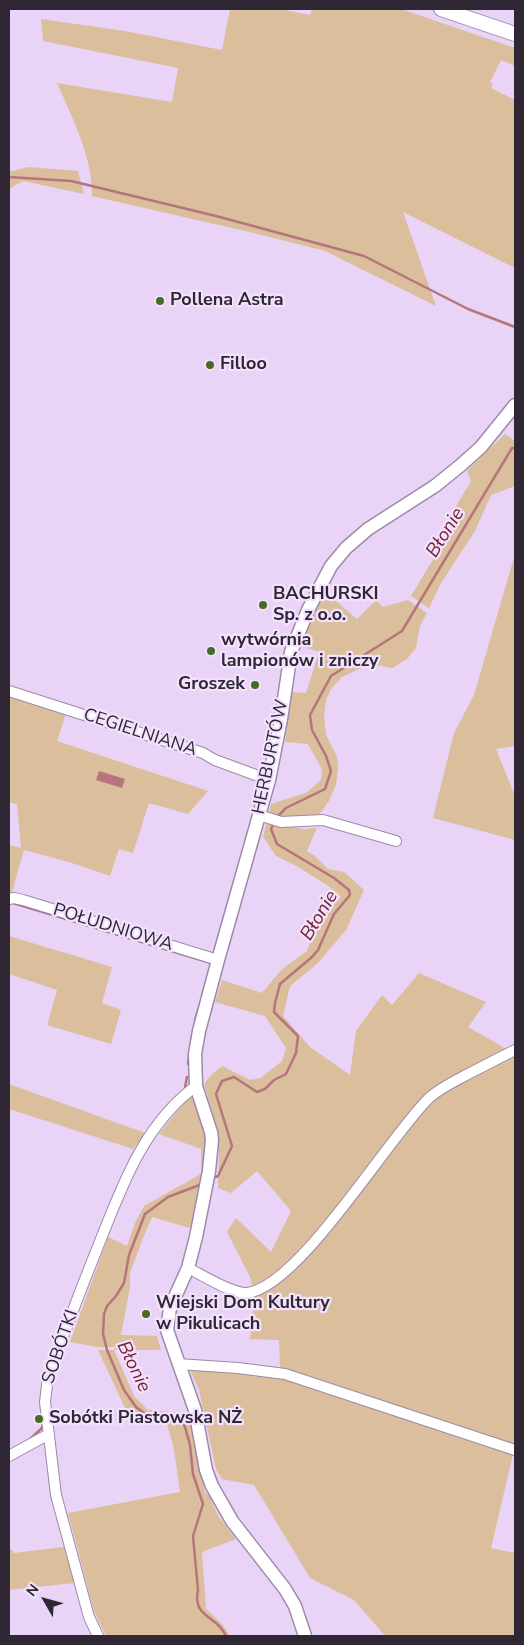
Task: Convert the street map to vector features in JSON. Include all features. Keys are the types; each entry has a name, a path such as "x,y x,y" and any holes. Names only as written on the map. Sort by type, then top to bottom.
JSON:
{"main road":[{"path":"441,9 515,34"},
{"path":"470,9 515,24"}],"street":[{"name":"HERBURTÓW","path":"305,1636 295,1606 285,1589 232,1521 212,1486 206,1470 194,1410 168,1337 167,1321 170,1308 188,1268 196,1237 209,1171 212,1140 196,1086 195,1054 218,960 263,816 291,652 308,610 331,566 340,554 368,529 435,486 470,458 499,426 515,404"},
{"name":"CEGIELNIANA","path":"9,690 203,753 215,760 270,780"},
{"path":"263,816 282,822 323,820 396,841"},
{"name":"POŁUDNIOWA","path":"9,899 23,900 218,960"},
{"path":"188,1268 223,1285 245,1293 261,1288 277,1279 332,1222 413,1115 431,1096 515,1050"},
{"name":"SOBÓTKI","path":"98,1636 89,1617 56,1495 45,1402 48,1376 131,1166 144,1144 184,1095 196,1086"},
{"path":"178,1364 238,1368 285,1374 515,1450"},
{"path":"9,1456 49,1434"}],"shaded area":[{"path":"230,9 279,9 310,15 312,9 401,9 515,48 515,66 501,60 490,82 493,84 491,88 515,100 515,268 403,212 436,306 325,251 92,196 89,167 85,153 57,83 172,102 178,68 43,41 41,19 125,31 222,50"},
{"path":"28,167 78,171 84,194 23,181 9,189 9,170 13,171"},
{"path":"505,434 515,441 515,486 491,495 475,531 441,583 429,608 411,596 452,528 452,513 471,481 467,471"},
{"path":"515,554 515,746 496,749 515,796 515,840 433,818 454,733 474,695"},
{"path":"325,592 357,619 376,600 383,607 408,600 427,613 420,626 416,648 407,659 392,668 370,664 342,677 331,689 326,700 324,716 326,735 337,757 336,784 329,801 319,815 310,818 284,819 269,814 271,804 306,793 321,780 322,769 308,744 285,742 291,692 306,693 319,652 300,646"},
{"path":"9,695 66,713 57,741 208,791 188,814 149,803 133,853 119,849 110,876 69,862 24,850 12,892 9,893 9,845 21,848 17,804 9,802"},
{"path":"99,771 125,779 122,788 96,780"},
{"path":"267,821 302,829 317,828 307,851 328,869 344,872 364,890 346,930 317,964 290,986 283,1016 310,1047 350,1075 356,1031 382,995 392,1005 419,973 486,1002 468,1027 515,1054 515,1446 361,1393 280,1369 279,1340 250,1339 254,1301 251,1279 227,1232 236,1218 271,1252 291,1211 257,1171 231,1193 218,1188 219,1150 216,1124 204,1084 222,1066 250,1080 261,1078 282,1061 286,1048 265,1016 215,1002 222,980 262,993 282,969 307,951 317,921 341,897 330,887 276,856 263,837"},
{"path":"9,936 112,967 102,1003 121,1010 111,1044 47,1025 57,990 9,974"},
{"path":"9,1084 145,1133 133,1149 9,1109"},
{"path":"191,1097 197,1105 206,1145 204,1173 201,1175 190,1228 152,1217 130,1273 130,1287 121,1335 157,1336 161,1350 114,1350 115,1347 97,1347 70,1342 108,1237 127,1246 135,1223 144,1206 201,1174 201,1149 159,1134 187,1099"},
{"path":"98,1350 114,1350 134,1396 148,1410 185,1413 191,1421 205,1493 209,1495 218,1516 236,1539 202,1552 206,1609 222,1624 230,1636 106,1636 94,1611 68,1513 180,1492 174,1449 167,1424 145,1421 132,1423"},
{"path":"189,1367 280,1378 513,1454 491,1548 515,1553 515,1636 385,1636 354,1600 310,1578 254,1485 222,1479 216,1469 199,1390"},
{"path":"64,1547 74,1583 9,1590 9,1550 12,1550 14,1553"}],"waterway":[{"path":"9,177 71,181 216,216 364,256 468,309 515,327"},
{"name":"Błonie","path":"276,818 286,808 325,789 331,771 326,756 312,730 310,715 331,676 402,631 512,448 515,448"},
{"name":"Błonie","path":"211,1179 218,1176 232,1146 216,1094 222,1081 234,1077 257,1092 265,1089 274,1080 286,1074 296,1053 298,1036 274,1012 280,984 318,950 334,914 350,895 349,890 334,878 277,844 271,829 274,823"},
{"path":"13,903 211,964"},
{"path":"203,992 206,982"},
{"path":"195,1020 200,1004"},
{"path":"188,1064 192,1036"},
{"path":"185,1087 187,1077"},
{"path":"130,1160 143,1137"},
{"name":"Błonie","path":"202,1184 168,1197 145,1214 129,1255 124,1283 107,1306 104,1314 103,1334 107,1350 124,1390 136,1407 149,1417 177,1418 181,1420 185,1427 190,1445 193,1474 203,1504 193,1536 198,1590 197,1599 202,1611 222,1629 226,1636"},
{"path":"29,1440 42,1428 43,1423"}],"place":[{"name":"Pollena Astra","path":"160,301"},
{"name":"Filloo","path":"210,365"},
{"name":"BACHURSKI Sp. z o.o.","path":"263,605"},
{"name":"wytwórnia lampionów i zniczy","path":"211,651"},
{"name":"Groszek","path":"255,685"},
{"name":"Wiejski Dom Kultury w Pikulicach","path":"146,1314"},
{"name":"Sobótki Piastowska NŻ","path":"39,1419"}]}
